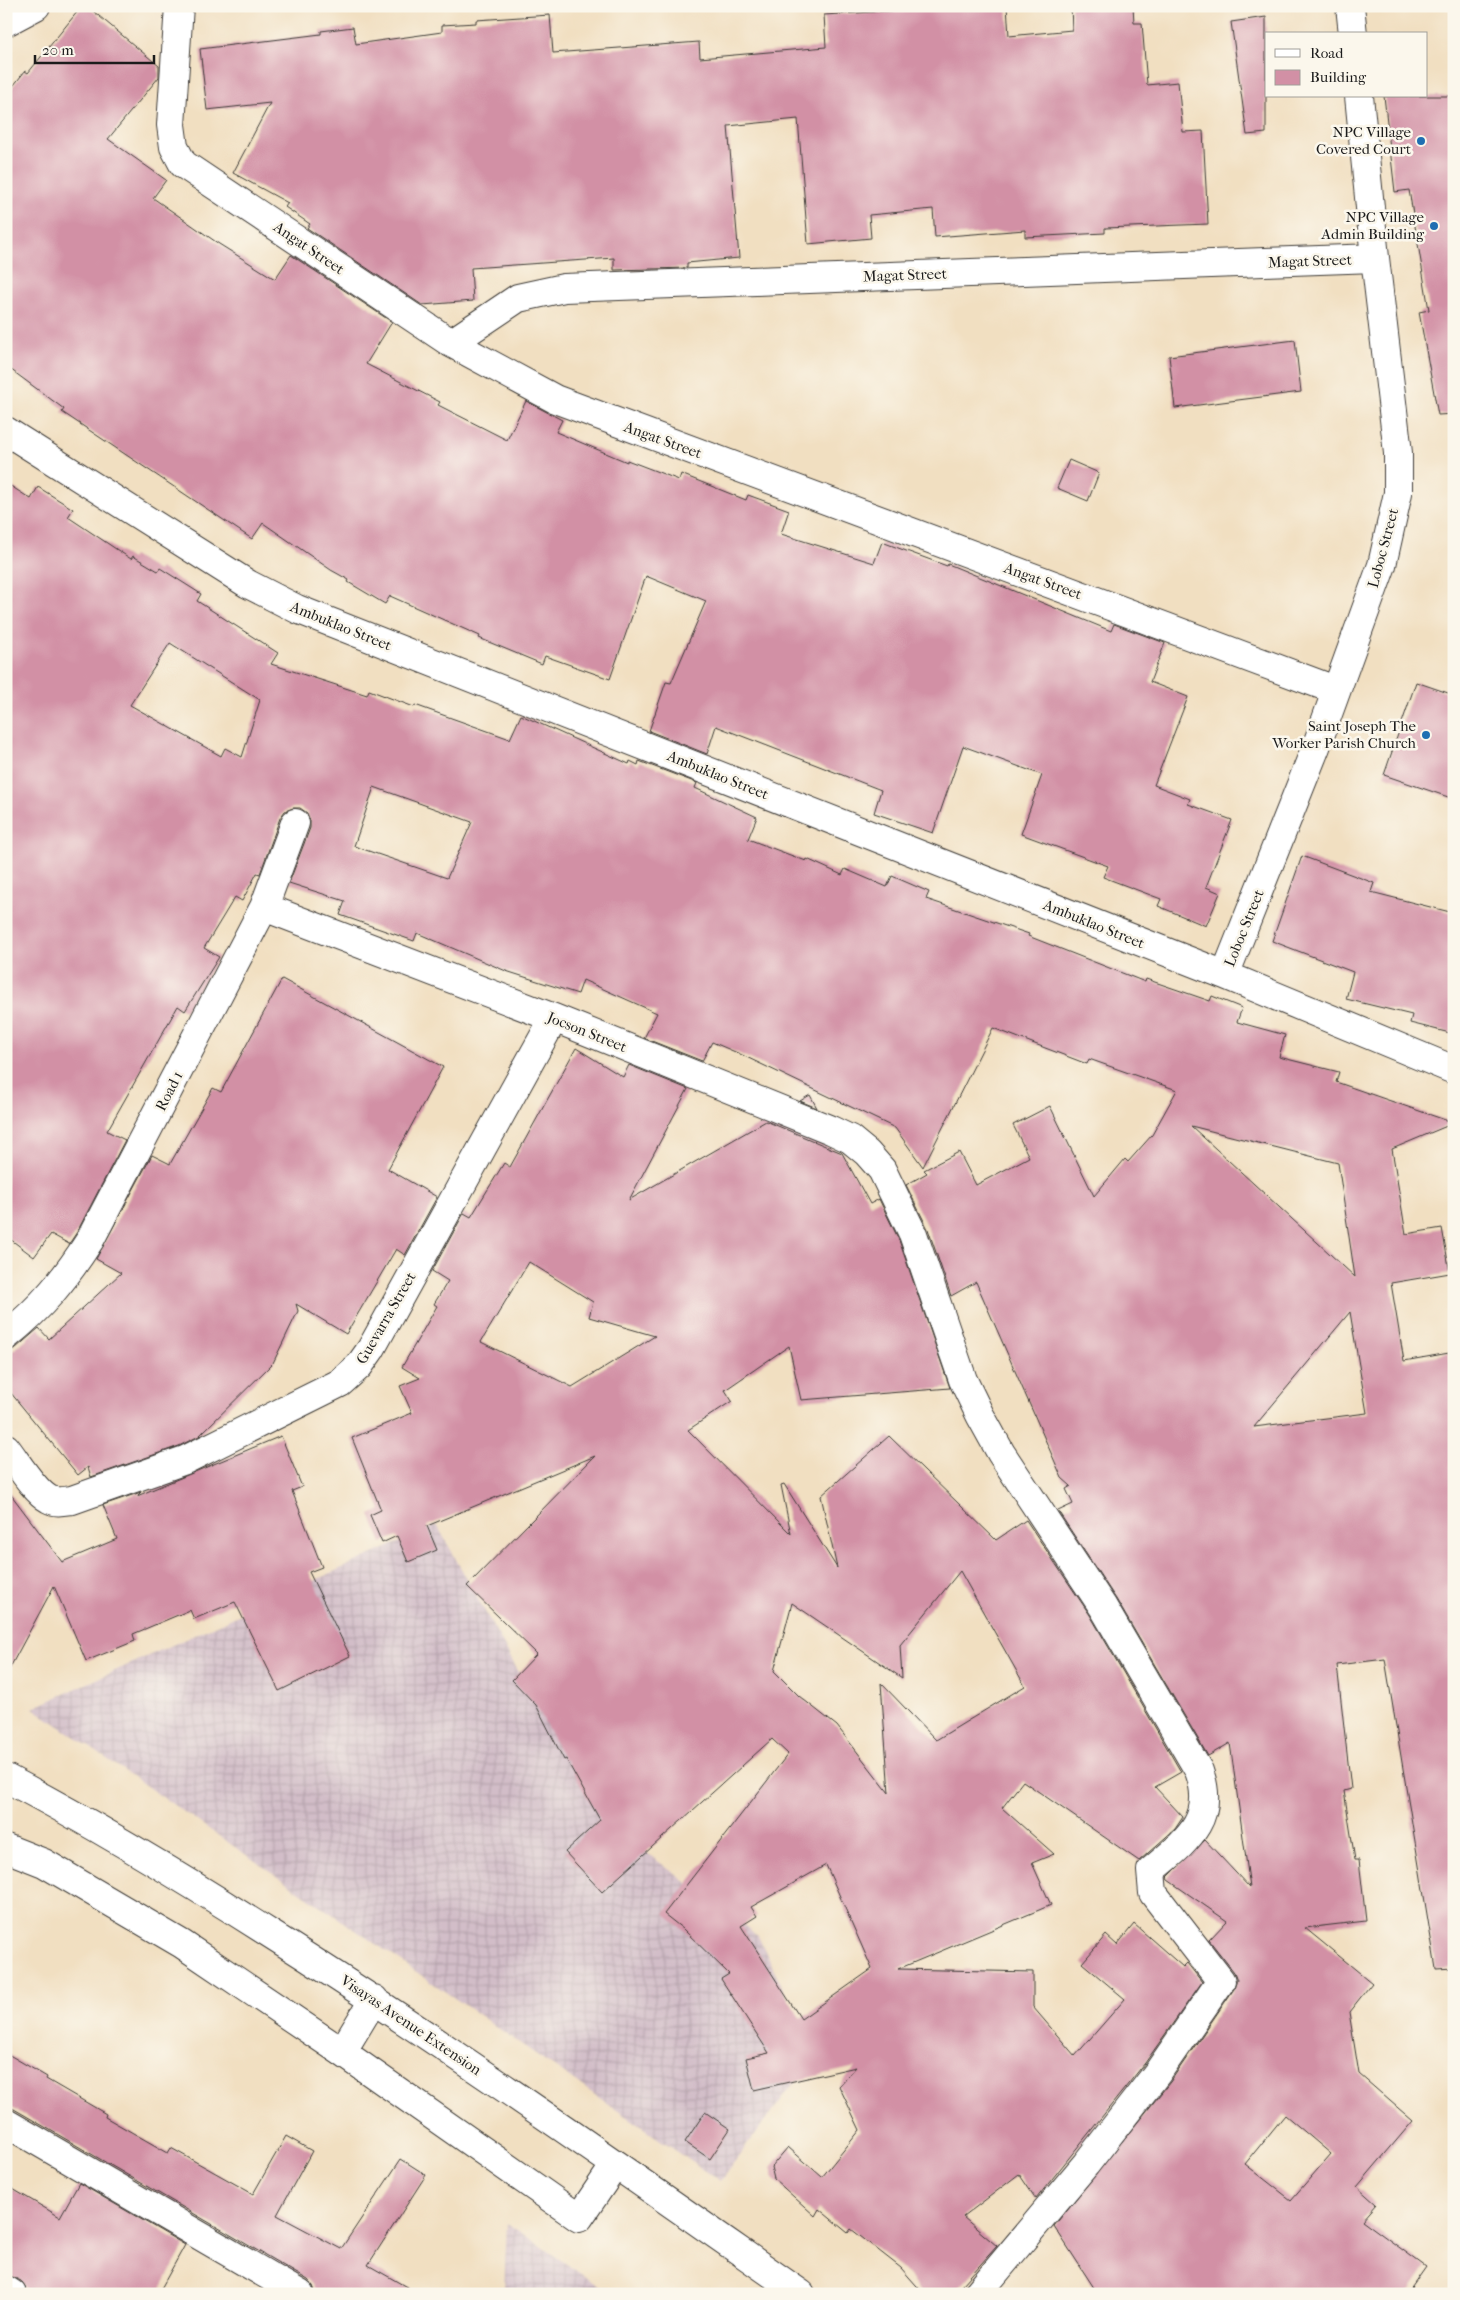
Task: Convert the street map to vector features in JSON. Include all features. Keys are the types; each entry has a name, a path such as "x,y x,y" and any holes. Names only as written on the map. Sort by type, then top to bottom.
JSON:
{"street":[{"path":"6,22 36,6"},
{"name":"Angat Street","path":"179,6 171,125 174,146 183,164 450,343 554,400 1335,690"},
{"path":"1350,6 1353,32"},
{"name":"Loboc Street","path":"1225,975 1316,747 1335,690 1382,565 1398,493 1398,454 1375,258 1359,98"},
{"name":"Magat Street","path":"450,343 518,298 564,288 1375,258"},
{"name":"Ambuklao Street","path":"6,431 248,584 297,609 1225,975 1454,1070"},
{"name":"Road 1","path":"6,1336 33,1314 54,1292 90,1240 264,906 295,823"},
{"name":"Jocson Street","path":"264,906 554,1018 843,1136 867,1153 882,1170 913,1234 963,1380 980,1416 1001,1453 1102,1608 1199,1771 1206,1798 1204,1810 1198,1824 1180,1846 1151,1871 1154,1893 1221,1981 1158,2072 1086,2164 976,2294"},
{"name":"Guevarra Street","path":"6,1448 40,1492 49,1499 61,1502 72,1500 185,1460 340,1383 359,1366 371,1349 554,1018"},
{"name":"Visayas Avenue Extension","path":"6,1778 46,1799 204,1892 374,1999 801,2294"},
{"path":"6,1848 44,1863 182,1944 342,2052 579,2218 615,2164"},
{"path":"342,2052 374,1999"},
{"path":"6,2123 300,2294"},
{"path":"6,2290 12,2294"}],"shaded area":[{"path":"437,1525 599,1817 758,1936 815,2055 720,2181 33,1708"},
{"path":"507,2223 610,2294 504,2294"}],"building":[{"path":"82,6 87,6 159,66 159,77 108,139 166,180 153,198 219,244 275,279 291,255 392,322 366,364 440,402 438,405 507,440 526,401 562,420 556,432 627,462 627,460 679,480 681,474 746,500 748,495 789,510 781,534 874,563 882,542 947,566 948,564 1111,631 1114,624 1165,643 1150,682 1188,697 1154,785 1190,799 1188,804 1232,820 1206,887 1220,893 1206,926 1158,906 1161,899 1103,877 1108,866 1021,834 1042,775 963,746 933,833 874,813 881,790 716,726 707,754 649,731 666,682 671,683 706,601 646,576 610,679 545,656 542,664 479,638 480,636 390,596 385,604 348,582 349,580 331,570 263,523 252,539 62,412 64,409 6,366 6,95 25,71 28,73"},
{"path":"969,6 1007,6 1009,36 1072,30 1071,6 1133,6 1134,23 1142,23 1147,85 1178,82 1183,132 1203,131 1208,224 1105,228 1105,233 1025,237 1025,230 935,237 933,209 869,215 871,238 808,244 798,119 728,126 739,258 687,263 687,268 614,270 614,258 471,268 473,301 422,305 307,228 310,224 285,207 288,203 233,173 270,103 207,110 200,49 321,34 321,31 353,27 356,44 442,32 442,25 476,23 476,20 550,15 553,53 699,42 700,58 826,47 824,15"},
{"path":"1266,17 1266,133 1247,135 1231,22"},
{"path":"1454,96 1454,414 1438,415 1419,312 1429,310 1409,190 1395,192 1384,98"},
{"path":"1295,340 1301,392 1175,408 1169,356"},
{"path":"1069,460 1099,473 1088,501 1057,488"},
{"path":"6,483 31,499 38,487 73,509 68,517 131,559 133,556 158,571 160,568 201,594 197,601 278,653 271,664 367,695 369,690 510,739 521,715 629,764 630,761 638,765 639,761 697,783 695,788 757,817 748,839 806,861 807,859 842,875 845,869 887,887 892,876 929,892 926,899 1029,934 1028,936 1145,982 1146,979 1210,1001 1212,996 1242,1008 1237,1022 1285,1035 1279,1057 1339,1072 1336,1082 1454,1123 1392,1149 1406,1234 1442,1228 1450,1273 1391,1283 1404,1361 1449,1353 1454,1385 1454,1968 1436,1969 1385,1659 1337,1665 1351,1789 1344,1791 1355,1860 1359,1860 1366,1921 1305,1928 1372,1983 1349,2012 1359,2074 1413,2121 1357,2187 1376,2204 1362,2220 1426,2267 1407,2294 1098,2294 1054,2226 1170,2082 1234,1989 1237,1980 1234,1972 1209,1940 1227,1921 1167,1878 1205,1840 1250,1888 1230,1743 1208,1756 1116,1599 1058,1511 1073,1504 1066,1489 1071,1486 1062,1478 976,1282 951,1296 928,1229 906,1185 927,1173 924,1170 959,1152 976,1185 1029,1157 1013,1125 1050,1106 1094,1196 1125,1159 1128,1162 1152,1135 1177,1090 1089,1059 1087,1064 993,1028 923,1167 895,1128 740,1054 712,1042 702,1061 644,1038 657,1013 583,980 578,994 506,971 417,933 414,941 340,915 345,901 289,883 310,828 307,813 300,808 293,808 285,811 280,818 260,874 257,873 242,901 235,897 204,948 219,957 185,1011 178,1006 107,1131 125,1140 69,1244 51,1234 34,1257 6,1236","holes":["170,643 260,700 242,757 225,748 221,756 130,705","374,787 472,822 447,878 354,846","1191,1126 1338,1163 1355,1277","1350,1312 1367,1413 1254,1427","1285,2115 1331,2154 1291,2200 1245,2164"]},
{"name":"Saint Joseph The Worker Parish Church","path":"1416,682 1454,695 1454,799 1384,775"},
{"path":"1302,856 1374,883 1371,892 1454,913 1454,1034 1410,1023 1412,1015 1346,999 1353,972 1272,941"},
{"path":"282,979 443,1067 388,1169 437,1197 405,1255 396,1249 346,1334 296,1304 298,1311 273,1363 199,1436 179,1446 91,1477 88,1467 78,1475 6,1387 6,1353 16,1348 39,1328 49,1339 121,1273 96,1259 152,1155 170,1164 213,1088 221,1092"},
{"path":"576,1048 623,1077 629,1065 688,1089 629,1200 766,1121 842,1153 870,1204 879,1199 899,1240 950,1388 801,1400 789,1346 725,1390 732,1401 688,1430 791,1534 781,1485 784,1484 837,1568 821,1496 889,1436 996,1540 1026,1520 1090,1615 1181,1772 1155,1787 1183,1817 1175,1829 1139,1861 1023,1781 1002,1808 1054,1854 1032,1863 1051,1905 898,1969 1033,1972 1033,2007 1075,2056 1125,1999 1082,1963 1106,1935 1117,1945 1134,1924 1183,1967 1187,1963 1202,1982 1145,2063 1036,2199 1019,2174 963,2217 997,2246 954,2294 924,2294 901,2268 851,2229 848,2233 819,2209 815,2216 774,2179 771,2167 788,2147 822,2177 860,2130 839,2086 856,2067 754,2090 746,2058 769,2053 721,1979 729,1974 683,1929 664,1914 788,1754 772,1739 602,1892 565,1852 600,1820 566,1759 564,1760 536,1705 512,1680 537,1654 467,1586 595,1456 427,1526 437,1550 408,1562 397,1536 382,1543 370,1515 381,1510 352,1438 412,1413 400,1386 420,1378 402,1367 437,1306 434,1304 448,1281 432,1271 464,1213 471,1217 504,1163 510,1167","holes":["529,1262 593,1302 589,1317 655,1336 572,1387 481,1342","960,1571 1025,1686 936,1740 881,1683 889,1793 837,1726 799,1696 774,1671 792,1603 902,1678 900,1645","826,1865 872,1969 801,2019 741,1926 757,1916 751,1907"]},
{"path":"810,1095 817,1108 800,1101"},
{"path":"281,1436 302,1487 292,1491 322,1567 309,1572 350,1656 279,1691 235,1602 194,1619 190,1610 133,1634 135,1641 86,1661 54,1586 6,1675 6,1488 62,1562 117,1539 103,1505 141,1492 137,1496"},
{"path":"6,2053 106,2114 105,2117 168,2153 171,2148 253,2194 286,2136 312,2151 277,2215 341,2249 401,2159 426,2175 368,2265 419,2294 316,2294 308,2280 14,2109 6,2107"},
{"path":"705,2112 730,2129 710,2159 685,2142"},
{"path":"79,2183 185,2245 158,2294 32,2294 27,2291 21,2281 6,2274 6,2185 60,2217"}],"place":[{"name":"NPC Village Covered Court","path":"1421,141"},
{"name":"NPC Village Admin Building","path":"1434,226"},
{"name":"Saint Joseph The Worker Parish Church","path":"1426,735"}]}
